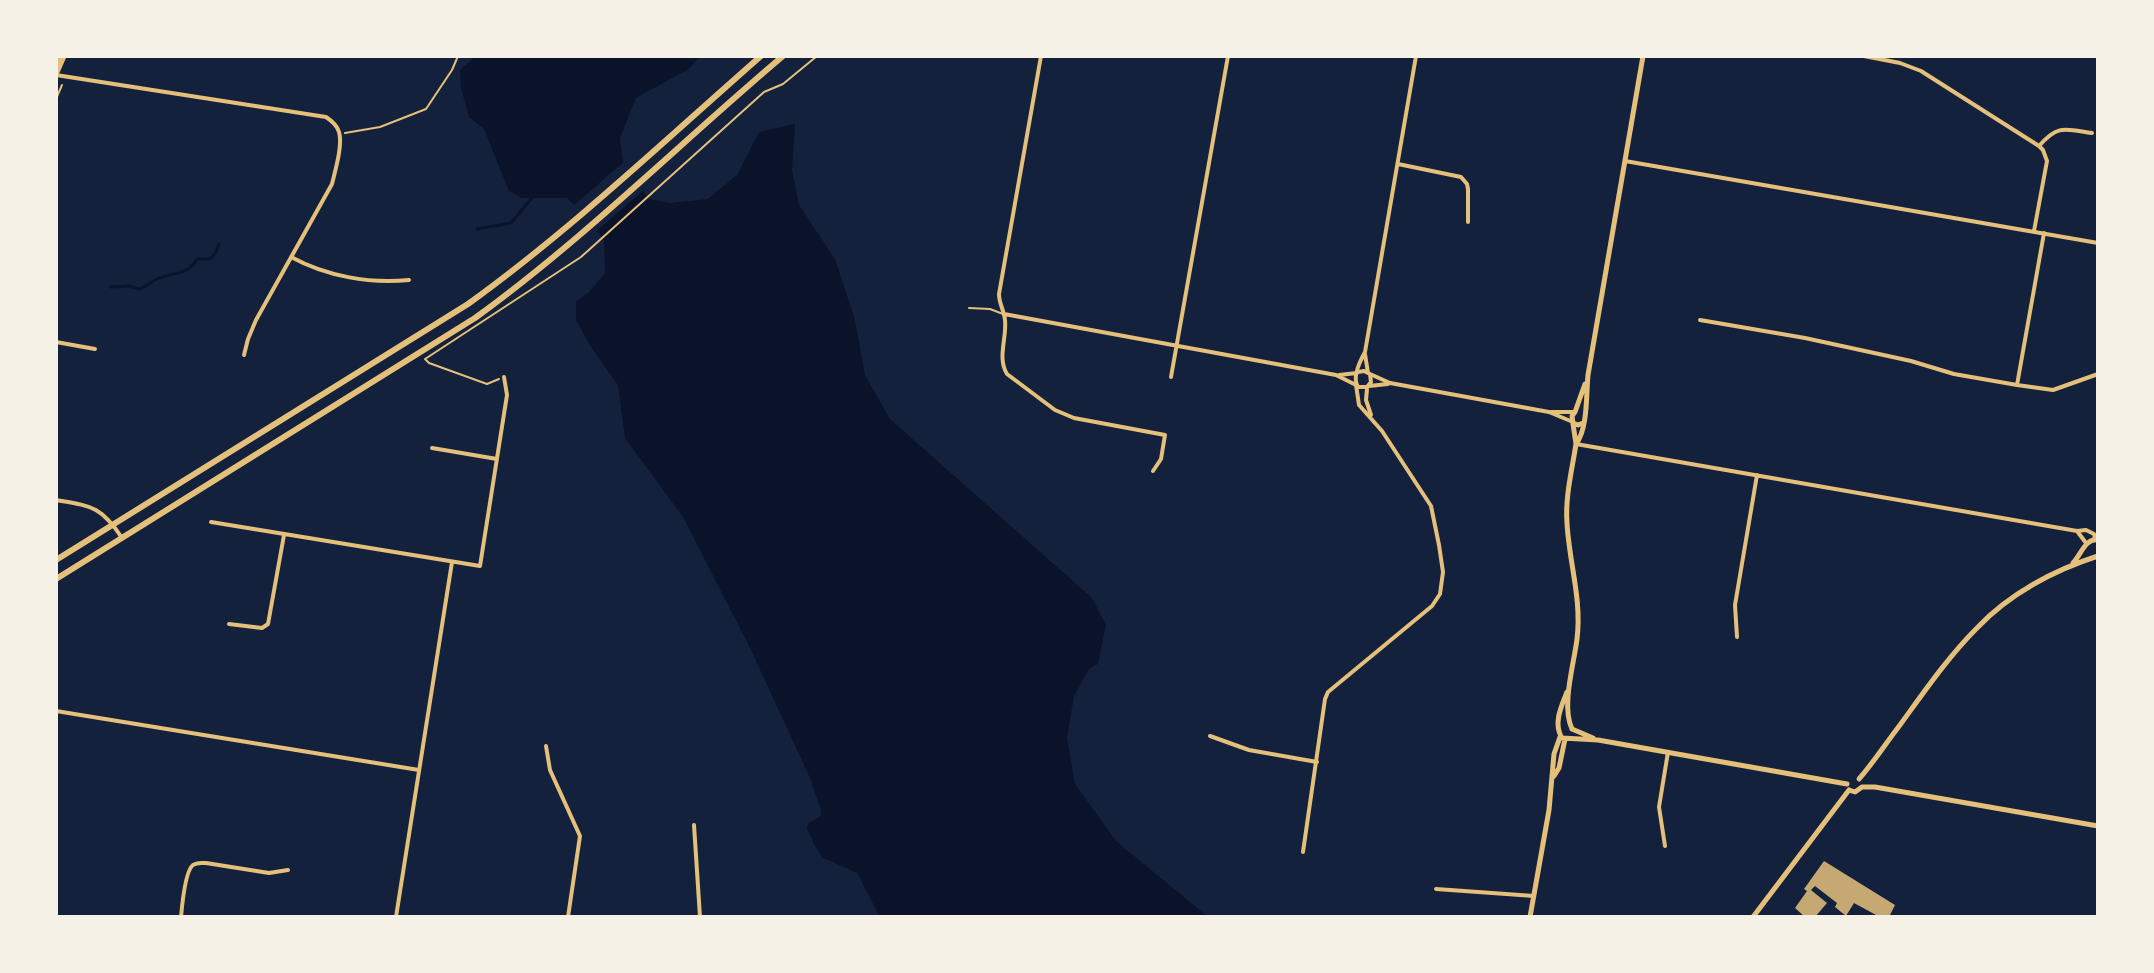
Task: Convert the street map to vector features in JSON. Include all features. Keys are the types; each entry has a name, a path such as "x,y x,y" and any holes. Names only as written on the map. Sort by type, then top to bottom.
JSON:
{"highway":[{"path":"56,74 63,56"}],"main road":[{"path":"56,560 468,304 560,232 761,56"},
{"path":"56,579 475,318 570,243 783,56"}],"street":[{"path":"1041,56 999,294 1005,331 1002,360 1007,374 1061,414 1165,435 1161,459 1153,471"},
{"path":"1171,377 1228,56"},
{"path":"1303,852 1328,692 1425,613 1438,599 1442,587 1443,572 1431,506 1385,436 1359,405 1354,377 1365,352 1416,56"},
{"path":"1576,444 1584,422 1588,375 1643,56"},
{"path":"1864,56 1921,71 2043,150 2047,161 2034,232"},
{"path":"56,74 326,117 334,123 340,134 332,184 256,320 244,355"},
{"path":"2039,146 2055,130 2092,133"},
{"path":"1625,161 2098,243"},
{"path":"1398,164 1461,177 1468,189 1468,222"},
{"path":"2017,385 2044,233"},
{"path":"291,257 330,273 382,281 409,280"},
{"path":"1004,314 1336,375 1362,388 1390,383"},
{"path":"1700,320 1805,338 1954,374 2053,390 2098,374"},
{"path":"56,342 95,349"},
{"path":"1365,352 1372,380 1366,400 1371,418"},
{"path":"1336,375 1364,371 1390,383 1549,412 1579,411 1584,414"},
{"path":"1563,736 1572,735 1569,688 1579,615 1567,519 1576,444 1572,416 1588,375"},
{"path":"211,522 480,566 507,395 504,377"},
{"path":"1549,412 1578,425 1584,422"},
{"path":"1576,444 2077,531 2082,529 2097,539"},
{"path":"432,448 497,459"},
{"path":"1737,637 1735,605 1757,475"},
{"path":"56,500 95,508 122,538"},
{"path":"2077,531 2086,545 2087,554 2098,556"},
{"path":"229,624 262,628 268,624 284,535"},
{"path":"2072,564 2090,540 2097,539"},
{"path":"1859,779 1979,625 2016,596 2072,564 2098,556"},
{"path":"396,917 452,562"},
{"path":"1563,736 1559,716 1569,688"},
{"path":"56,711 419,770"},
{"path":"1530,917 1553,777 1559,768 1563,725 1598,740"},
{"path":"1210,736 1258,752 1317,762"},
{"path":"1563,736 1668,752 1848,787 1853,792 1862,787 1875,787 2098,826"},
{"path":"546,746 550,770 580,836 568,917"},
{"path":"1665,846 1659,807 1668,752"},
{"path":"1753,917 1851,779 1859,779"},
{"path":"1859,779 1862,787"},
{"path":"694,825 700,917"},
{"path":"181,917 188,873 196,863 274,873 288,870"},
{"path":"1436,889 1534,896"}],"lane":[{"path":"969,308 990,309 1004,314"}],"path":[{"path":"340,134 380,127 426,109 458,56"},
{"path":"504,377 487,384 425,359 581,257 759,97 783,84 817,56"},
{"path":"56,98 62,85"}],"water":[{"path":"476,56 700,56 690,68 636,98 620,138 623,162 649,199 670,203 708,199 737,175 759,132 795,124 792,170 799,205 835,259 855,320 865,375 890,419 1092,598 1106,625 1098,664 1089,669 1074,696 1067,738 1075,784 1116,841 1208,917 880,917 857,873 823,858 807,828 808,823 821,816 810,778 750,648 683,517 625,438 618,385 576,320 576,301 589,292 605,273 604,240 567,198 521,198 509,191 484,129 469,117 461,88 460,70"}],"pier":[{"path":"627,159 646,188 594,233 571,208"}],"building":[{"path":"1824,861 1895,905 1889,917 1875,917 1854,903 1846,916 1835,907 1837,903 1815,886 1811,890 1827,903 1815,917 1805,917 1795,908"}],"waterway":[{"path":"477,229 511,223 532,198"},
{"path":"110,287 139,289 157,279 184,271 197,259 210,259 219,244"}]}
